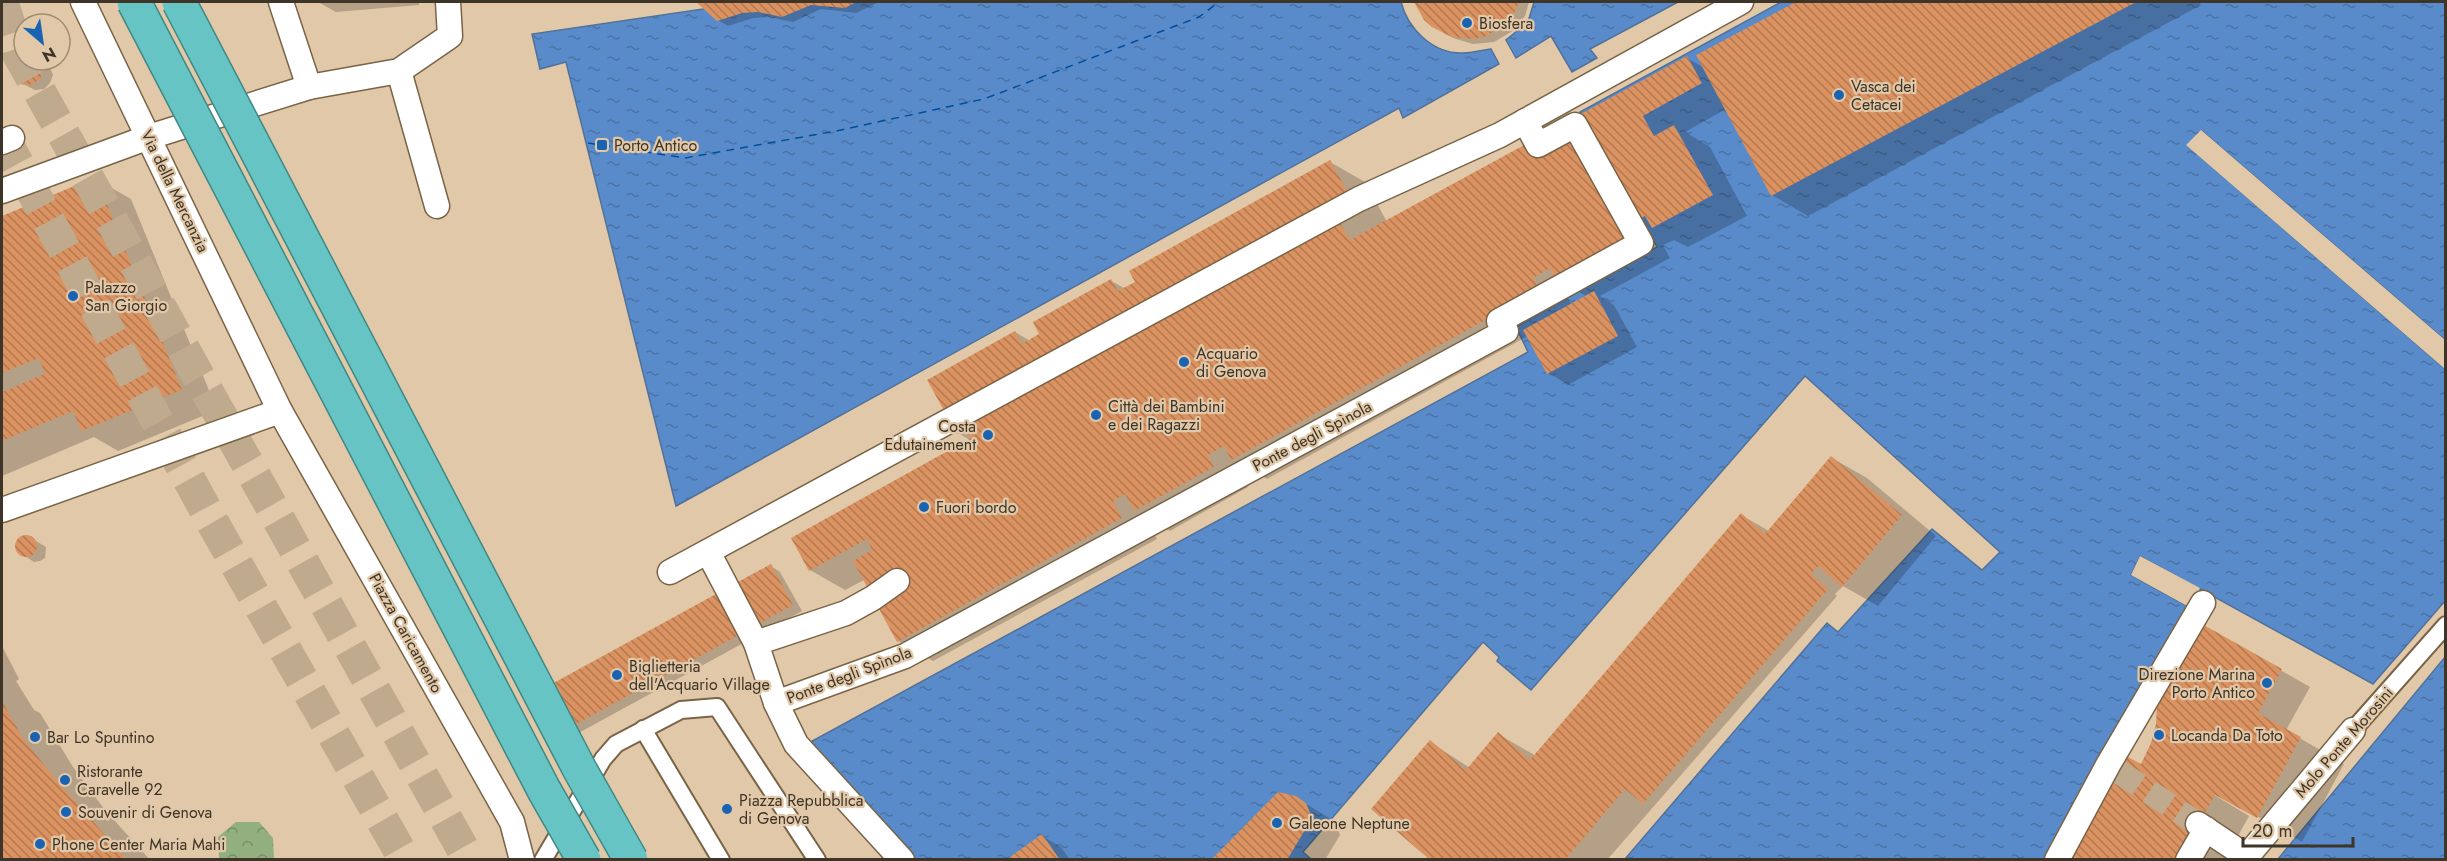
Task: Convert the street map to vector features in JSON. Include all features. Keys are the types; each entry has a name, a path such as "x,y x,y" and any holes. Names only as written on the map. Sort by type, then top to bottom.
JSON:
{"highway":[{"path":"134,2 539,779 584,860"},
{"path":"179,2 574,759 631,860"}],"street":[{"name":"Via della Mercanzia","path":"83,2 267,381"},
{"path":"2,191 149,137 309,87 399,72 450,36 448,2"},
{"path":"670,572 1359,199 1500,135 1741,2"},
{"path":"281,4 309,87"},
{"path":"399,72 437,206"},
{"name":"Ponte degli Spìnola","path":"776,703 905,656 1506,331 1499,321 1641,243 1575,124 1538,145 1525,121"},
{"name":"Piazza Caricamento","path":"267,381 280,411 512,822 522,860"},
{"path":"2,510 280,411"},
{"path":"708,552 756,643 776,703 796,744 902,860"},
{"path":"756,643 846,613 897,581"},
{"path":"2057,860 2114,769 2203,603"},
{"name":"Molo Ponte Morosini","path":"2245,858 2353,730"},
{"path":"2188,860 2202,827 2245,858"}],"lane":[{"name":"Molo Ponte Morosini","path":"2353,730 2445,625"},
{"path":"543,860 603,759 616,744 681,710 717,707 817,860"},
{"path":"643,729 721,860"}],"green space":[{"path":"236,822 259,822 273,838 274,859 219,859 218,837"}],"water":[{"path":"751,2 1401,2 1409,22 1423,38 1432,44 1452,52 1466,53 1491,49 1499,64 1403,118 1399,108 676,506 566,62 540,69 532,34"},
{"path":"1534,2 1678,2 1590,49 1597,58 1572,72 1551,36 1516,58 1506,40 1528,22"},
{"path":"1781,2 2445,2 2445,340 2202,131 2187,145 2445,369 2445,601 2373,684 2140,556 2131,575 2189,607 2046,859 1625,859 1827,623 1838,632 1932,529 1982,570 2000,552 1805,376 1531,690 1497,661 1499,657 1483,642 1303,852 1311,859 914,859 805,745 1528,352 1516,327 1657,247 1580,112"},
{"path":"2445,657 2445,859 2278,859"}],"pier":[{"path":"2201,130 2445,340 2445,343 2201,134 2191,145 2446,365 2445,369 2186,145"},
{"path":"2140,556 2200,588 2198,591 2141,560 2135,574 2191,605 2189,607 2131,575"}],"building":[{"path":"696,2 856,2 845,8 811,5 782,17 758,12 742,13 717,21"},
{"name":"Biosfera","path":"1414,2 1519,2 1516,10 1501,27 1484,37 1473,39 1452,37 1432,27 1424,20"},
{"name":"Vasca dei Cetacei","path":"1796,2 2136,2 1771,196 1696,55"},
{"name":"Acquario di Genova","path":"1687,56 1702,83 1643,116 1654,136 1674,125 1713,195 1652,228 1645,216 1629,225 1636,237 1557,281 1550,268 1533,278 1540,290 1231,460 1224,446 1208,455 1214,467 1134,511 1125,494 1113,501 1122,518 897,642 853,561 872,550 867,539 809,571 791,538 971,438 966,429 957,434 927,380 1015,331 1022,344 1039,334 1033,322 1111,279 1118,291 1135,282 1129,271 1330,160 1359,213 1340,223 1350,240"},
{"path":"12,62 12,72 42,72 41,77 33,84 24,85 16,82 11,73"},
{"name":"Palazzo San Giorgio","path":"96,177 182,390 81,431 73,411 2,441 2,392 45,374 39,358 2,373 2,216"},
{"path":"1594,291 1618,336 1547,374 1523,330"},
{"path":"1831,456 1902,515 1842,587 1818,566 1811,574 1828,589 1643,804 1625,789 1565,860 1430,860 1371,809 1430,740 1466,770 1498,732 1530,760 1741,513 1765,534"},
{"path":"26,535 34,538 37,546 34,554 26,557 18,554 15,546 18,538"},
{"name":"Biglietteria dell'Acquario Village","path":"771,564 793,605 551,738 528,697"},
{"path":"2202,624 2282,669 2258,713 2301,737 2257,818 2215,795 2178,860 2070,860 2128,757 2141,764 2151,743 2156,724 2157,704"},
{"path":"2,701 22,737 52,775 127,860 2,860"},
{"name":"Galeone Neptune","path":"1278,792 1296,796 1306,803 1312,818 1287,860 1211,860"},
{"path":"1042,834 1060,860 1006,860"}],"ferry route":[{"path":"588,143 685,158 836,131 984,99 1199,17 1219,2"}],"tunnel":[{"path":"2,2 18,53 469,860"},
{"path":"2,135 210,518 405,860"},
{"path":"2119,772 2198,824"}],"place":[{"name":"Biosfera","path":"1467,23"},
{"name":"Vasca dei Cetacei","path":"1839,95"},
{"name":"Porto Antico","path":"602,145"},
{"name":"Palazzo San Giorgio","path":"73,296"},
{"name":"Acquario di Genova","path":"1184,362"},
{"name":"Città dei Bambini e dei Ragazzi","path":"1096,415"},
{"name":"Costa Edutainement","path":"988,435"},
{"name":"Fuori bordo","path":"924,507"},
{"name":"Biglietteria dell'Acquario Village","path":"617,675"},
{"name":"Direzione Marina Porto Antico","path":"2267,683"},
{"name":"Locanda Da Toto","path":"2159,735"},
{"name":"Bar Lo Spuntino","path":"35,737"},
{"name":"Ristorante Caravelle 92","path":"65,780"},
{"name":"Piazza Repubblica di Genova","path":"727,809"},
{"name":"Souvenir di Genova","path":"66,812"},
{"name":"Galeone Neptune","path":"1277,823"},
{"name":"Phone Center Maria Mahi","path":"40,844"}]}
